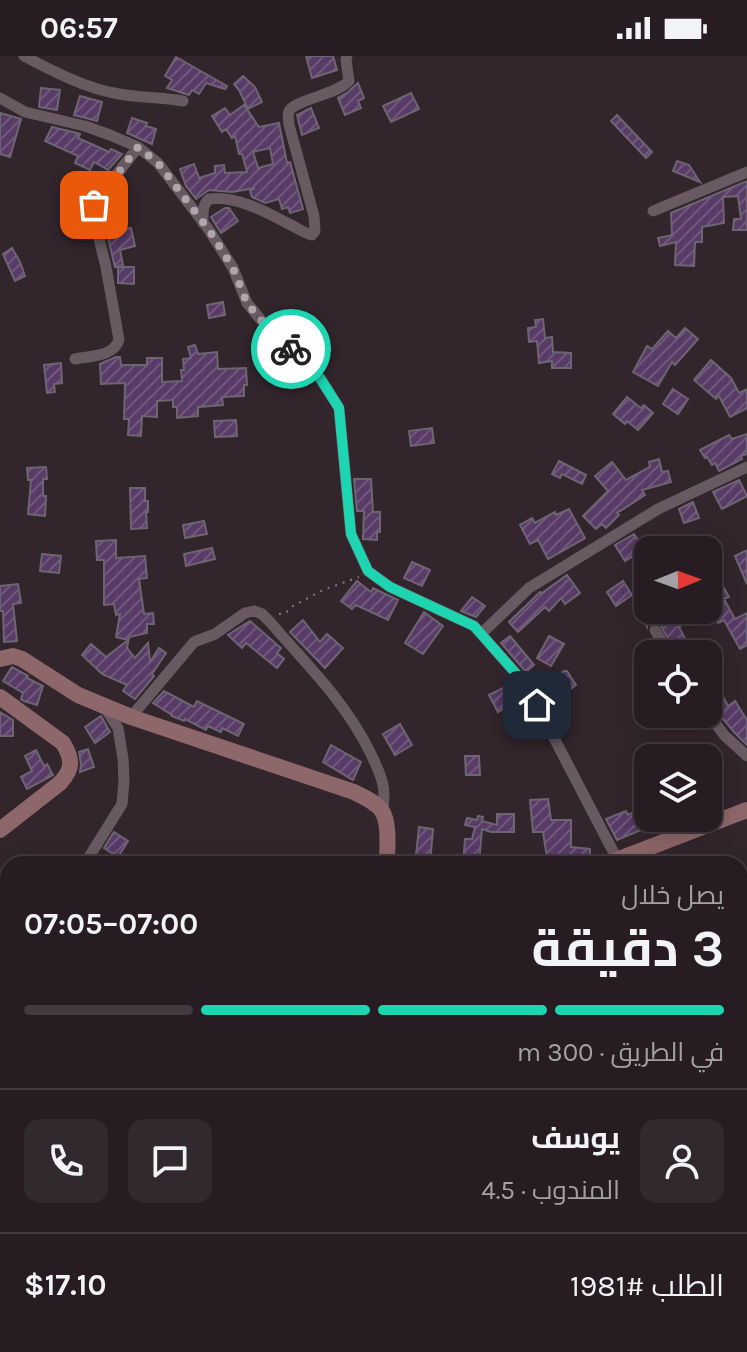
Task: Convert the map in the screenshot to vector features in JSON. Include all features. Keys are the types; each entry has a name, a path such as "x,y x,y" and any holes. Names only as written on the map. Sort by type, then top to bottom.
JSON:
{"main road":[{"path":"4,655 22,659 78,695 131,717 354,792 372,801 382,812 387,856"},
{"path":"0,697 63,743 70,754 71,765 60,783 0,830"},
{"path":"628,856 747,810"}],"street":[{"path":"24,56 67,78 117,94 183,101"},
{"path":"203,223 203,210 209,199 231,199 312,235 315,231 314,216 289,125 289,113 304,102 342,88 349,81 347,56"},
{"path":"0,98 25,112 85,126 138,147 158,163 233,268 247,303 267,327 320,378 339,408 351,534 368,571 390,587 474,626 527,686 610,856"},
{"path":"75,359 99,355 117,347 119,340 106,267 93,214 99,197 138,147"},
{"path":"653,211 747,172"},
{"path":"481,634 529,588 658,509 747,467"},
{"path":"131,717 194,642 215,634 245,613 254,611 266,618 352,718 383,781 386,797 382,812"},
{"path":"655,630 661,640"},
{"path":"90,856 122,804 123,759 118,728 104,706"},
{"path":"719,728 747,756"}],"path":[{"path":"266,618 286,613 291,607 323,590 351,581 368,571"}],"building":[{"path":"306,56 333,56 337,70 312,78"},
{"path":"176,57 227,86 225,89 206,83 199,94 192,90 189,95 167,88 172,80 165,76"},
{"path":"243,76 255,87 262,102 248,109 234,84"},
{"path":"358,83 364,98 358,101 361,108 345,115 338,98"},
{"path":"41,88 60,90 57,110 39,107"},
{"path":"411,93 419,109 391,122 383,106"},
{"path":"80,96 102,102 97,121 74,115"},
{"path":"244,105 259,127 279,123 287,163 290,162 303,209 290,213 288,207 282,209 279,199 265,203 252,197 250,191 255,188 232,192 209,190 196,199 186,186 180,169 194,164 199,178 215,173 215,166 224,165 225,173 247,172 235,136 232,138 226,129 222,132 212,116 225,108 230,115","holes":["270,148 273,164 258,168 253,152"]},
{"path":"311,108 319,128 302,135 297,115"},
{"path":"0,113 21,119 10,157 0,154"},
{"path":"617,115 652,152 646,158 611,121"},
{"path":"132,118 156,129 152,144 127,133"},
{"path":"52,127 80,134 78,138 109,152 111,149 122,154 108,170 94,162 90,170 75,163 78,156 45,141"},
{"path":"677,161 689,165 700,182 673,171"},
{"path":"747,181 747,230 733,230 734,219 741,219 738,196 723,197 724,223 702,227 702,242 695,242 694,266 675,265 676,242 660,246 658,238 672,235 671,213"},
{"path":"229,208 238,221 221,233 211,217"},
{"path":"131,228 135,246 120,250 123,265 115,267 107,234"},
{"path":"12,248 25,276 15,281 3,254"},
{"path":"118,267 134,267 134,284 118,283"},
{"path":"223,302 225,315 209,318 207,305"},
{"path":"543,319 545,338 552,337 553,352 571,353 571,368 552,368 552,361 539,363 537,341 529,342 528,328 536,327 535,320"},
{"path":"300,320 314,332 307,340 303,336 299,340 286,328 291,322 295,326"},
{"path":"685,328 698,339 675,365 672,362 658,386 633,372 647,346 652,349 668,331 676,338"},
{"path":"195,345 198,354 217,352 218,369 246,368 244,396 222,397 223,405 198,407 198,416 177,418 173,400 157,401 157,417 142,416 141,436 128,435 129,419 124,419 125,383 101,384 100,364 120,357 121,365 147,365 147,358 162,358 162,382 182,381 183,359 191,358 188,347"},
{"path":"711,360 731,378 739,393 747,389 747,408 730,417 719,396 716,399 694,380"},
{"path":"61,363 62,383 54,384 55,392 47,393 44,365"},
{"path":"673,389 688,399 678,414 663,404"},
{"path":"627,397 653,413 638,430 613,414"},
{"path":"236,420 237,436 215,437 214,421"},
{"path":"432,428 434,443 411,446 409,431"},
{"path":"747,434 747,454 719,471 715,463 712,465 700,450 729,435 732,439"},
{"path":"659,459 662,472 668,471 671,482 642,490 645,495 617,513 619,515 606,528 602,524 596,529 583,516 608,491 595,476 612,462 626,480 650,467 649,462"},
{"path":"559,461 586,475 582,484 562,474 560,478 552,474"},
{"path":"46,467 47,479 43,479 45,516 28,514 31,480 28,480 27,468"},
{"path":"354,479 371,479 373,512 380,512 377,540 363,539 364,511 357,511"},
{"path":"739,480 747,496 722,509 713,492"},
{"path":"130,488 145,488 147,528 131,529"},
{"path":"693,502 699,518 684,523 679,509"},
{"path":"569,509 585,538 548,559 538,540 530,544 520,525 532,518 535,523 555,512 556,515"},
{"path":"204,521 207,534 185,538 183,525"},
{"path":"635,536 634,555 625,561 615,545"},
{"path":"116,540 116,558 145,556 147,578 139,579 144,614 153,613 154,624 147,624 147,633 129,637 127,648 135,658 148,643 150,662 159,648 166,653 152,674 154,676 135,699 123,691 127,685 102,674 82,655 91,644 106,657 128,640 116,637 120,614 116,615 114,604 104,605 104,560 97,560 96,541"},
{"path":"212,548 215,559 186,566 184,554"},
{"path":"747,550 747,584 735,556"},
{"path":"42,554 61,556 59,573 40,571"},
{"path":"412,562 430,570 422,586 404,578"},
{"path":"567,575 580,593 565,604 561,598 549,611 545,607 518,632 509,622 540,592"},
{"path":"357,581 371,592 373,588 398,600 388,620 356,605 352,609 341,601"},
{"path":"623,581 632,595 616,606 607,592"},
{"path":"18,584 21,603 13,604 17,641 4,642 0,586"},
{"path":"722,589 729,597 724,599 735,619 747,613 747,645 740,649 722,621"},
{"path":"472,597 485,606 476,617 461,611"},
{"path":"424,612 443,626 423,654 405,643"},
{"path":"303,620 320,642 327,634 343,648 325,668 290,632"},
{"path":"250,621 281,648 277,653 284,659 277,668 246,643 242,648 228,635"},
{"path":"660,624 683,624 679,627 686,640 669,640"},
{"path":"510,636 534,665 526,672 501,643"},
{"path":"549,636 564,644 551,666 537,658"},
{"path":"12,667 43,686 37,705 21,699 23,693 3,681"},
{"path":"564,671 576,685 563,694 554,678"},
{"path":"505,687 513,703 498,712 489,695"},
{"path":"164,691 194,707 197,701 244,724 238,736 222,728 221,732 208,726 206,730 172,716 153,703"},
{"path":"722,695 728,706 735,701 747,720 747,745 722,718"},
{"path":"0,712 13,720 13,736 0,736"},
{"path":"101,716 110,732 95,743 85,727"},
{"path":"400,724 412,745 395,755 383,734"},
{"path":"331,745 361,762 353,780 323,762"},
{"path":"88,749 94,767 80,772 79,752"},
{"path":"36,750 53,775 27,789 21,777 32,771 25,756"},
{"path":"465,756 479,756 480,775 466,775"},
{"path":"548,799 551,820 571,820 571,847 590,849 590,856 547,856 543,832 533,832 530,800"},
{"path":"626,811 628,815 634,812 636,832 617,840 606,819"},
{"path":"497,814 514,814 514,832 482,829 480,856 464,856 465,839 472,839 475,827 465,825 467,818 477,820 478,816 483,817 482,821 497,825"},
{"path":"419,827 433,829 431,856 416,856"},
{"path":"114,832 128,841 119,856 104,848"}],"way so far":[{"path":"94,205 138,147 158,163 209,230 233,268 247,303 291,349"}],"route":[{"path":"291,349 320,378 339,408 351,534 368,571 390,587 474,626 527,686 537,705"}]}
